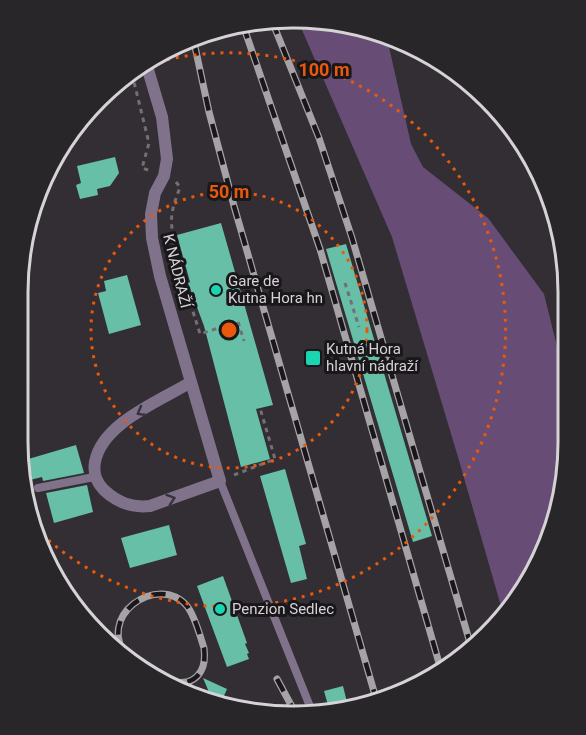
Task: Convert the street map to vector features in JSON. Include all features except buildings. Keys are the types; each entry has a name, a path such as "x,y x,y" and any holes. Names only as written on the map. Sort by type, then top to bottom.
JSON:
{"street":[{"name":"K NÁDRAŽÍ","path":"149,71 162,117 167,159 164,176 155,193 151,214 152,238 160,276 220,481"},
{"path":"191,382 128,419 107,436 99,446 94,477 99,485 118,502 141,507 165,501 220,481"}],"lane":[{"path":"38,488 94,477"},
{"name":"K NÁDRAŽÍ","path":"220,481 311,706"}],"path":[{"path":"134,82 149,143 142,168"},
{"path":"175,179 180,187 171,215 173,235 200,334 236,323 244,341"},
{"path":"345,283 359,327"},
{"path":"220,481 275,459 260,408"}],"shaded area":[{"path":"301,28 345,34 389,47 411,144 423,167 488,218 544,294 558,351 558,442 555,477 548,510 537,543 522,574 501,606 458,457 392,237"}],"railway":[{"path":"275,29 319,138 352,238 469,639"},
{"path":"246,33 320,249 439,663"},
{"path":"195,48 209,112 234,206 374,693"},
{"path":"120,642 119,628 124,615 134,604 147,597 161,594 175,597 190,610 204,648 201,671 195,678 184,682"},
{"path":"277,679 292,706"}],"place":[{"name":"Gare de Kutna Hora hn","path":"216,290"},
{"name":"Kutná Hora hlavní nádraží","path":"313,358"},
{"name":"Penzion Sedlec","path":"220,609"}]}
